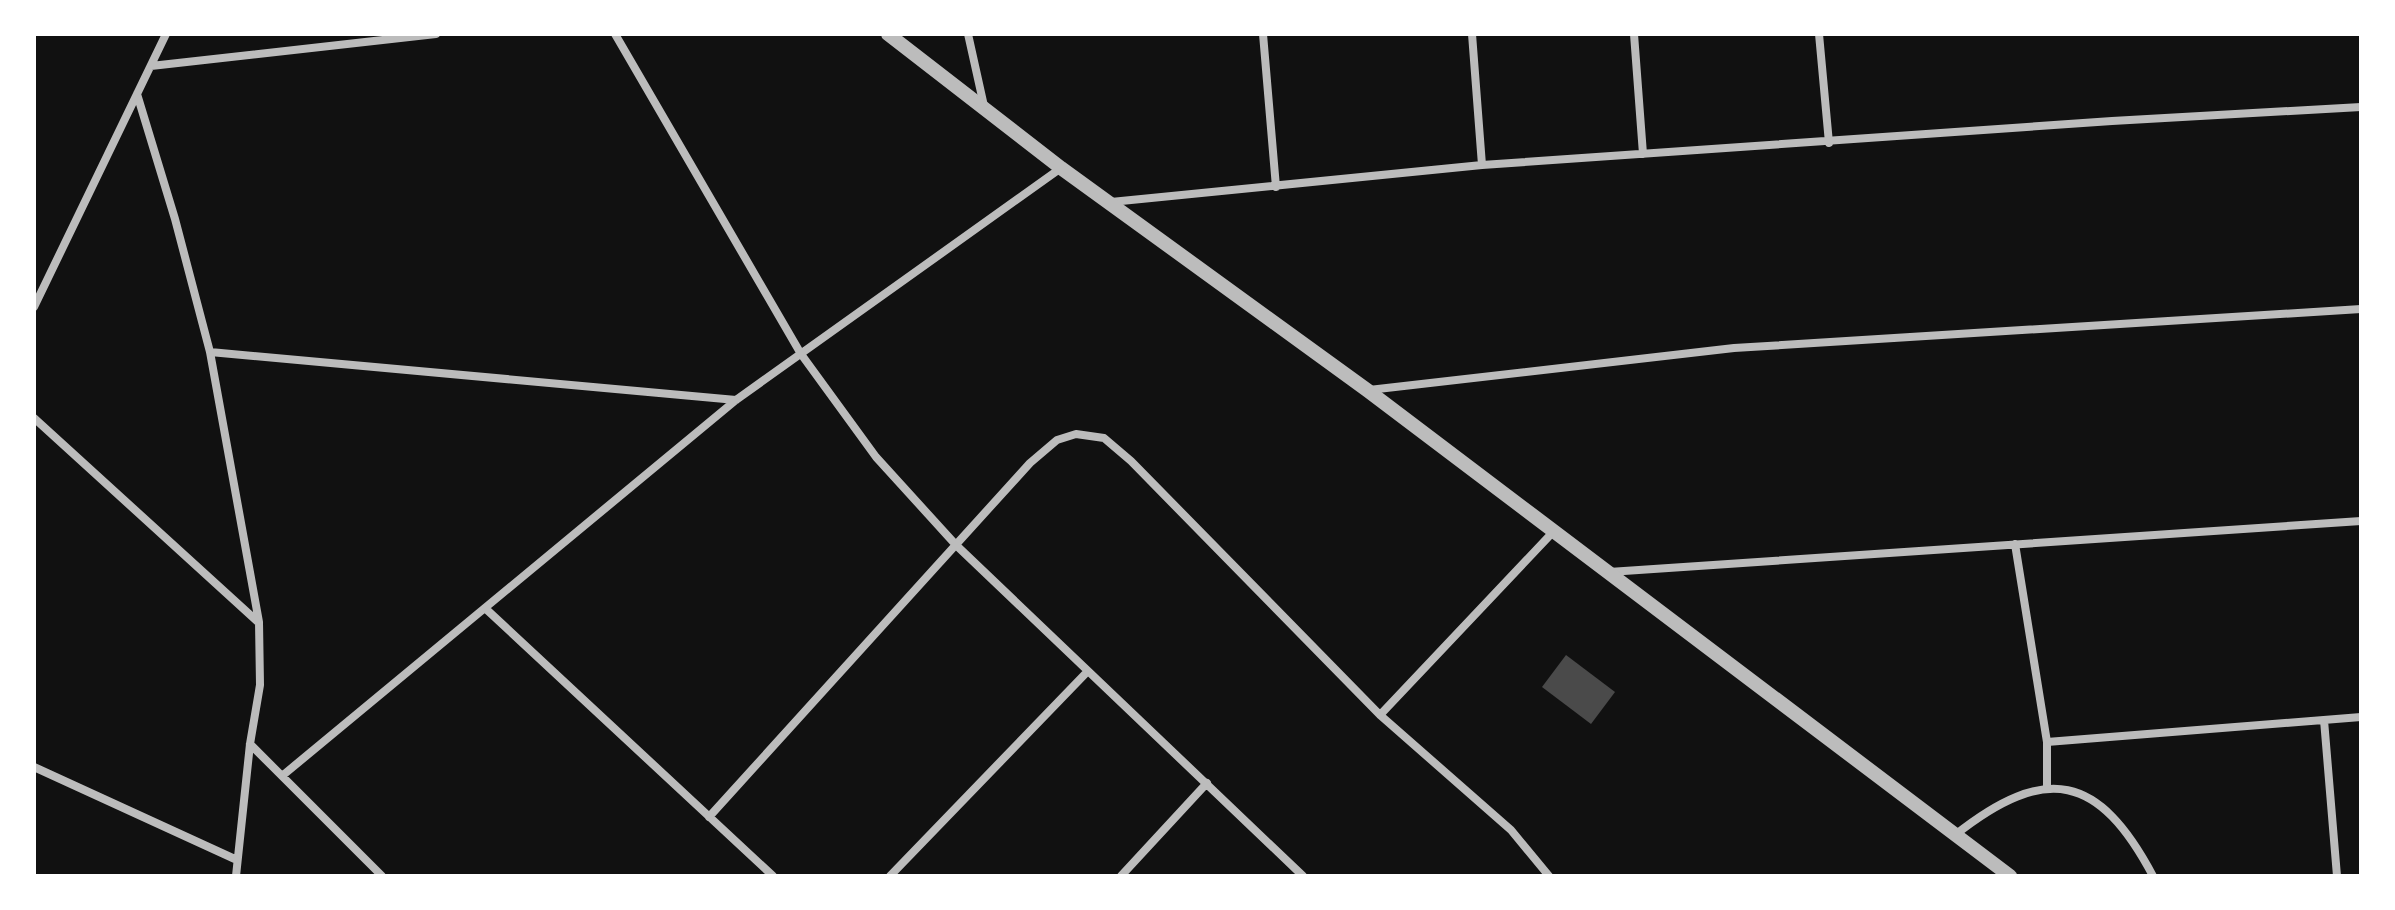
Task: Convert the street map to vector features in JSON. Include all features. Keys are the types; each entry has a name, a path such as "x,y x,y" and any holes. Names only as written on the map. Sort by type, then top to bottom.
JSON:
{"street":[{"path":"34,307 166,34"},
{"path":"151,66 436,34"},
{"path":"615,34 801,354 876,457 956,545 1303,876"},
{"path":"888,34 985,111 1367,390 2010,876"},
{"path":"968,34 985,111"},
{"path":"1263,34 1276,187"},
{"path":"1472,34 1482,165"},
{"path":"1634,34 1643,154"},
{"path":"1819,34 1829,143"},
{"path":"137,94 175,219 210,352 259,622 260,685 250,744 236,876"},
{"path":"1111,202 1482,165 2112,121 2361,107"},
{"path":"282,776 736,400 1061,168"},
{"path":"1367,390 1734,348 2361,309"},
{"path":"210,352 736,400"},
{"path":"34,418 259,622"},
{"path":"709,817 1030,463 1057,440 1076,434 1104,438 1142,472 1380,715 1511,830 1549,876"},
{"path":"1608,572 2361,521"},
{"path":"1380,715 1554,531"},
{"path":"2015,544 2047,742 2047,787"},
{"path":"486,609 773,876"},
{"path":"890,876 1087,672"},
{"path":"2047,742 2361,717"},
{"path":"2324,720 2337,876"},
{"path":"250,744 382,876"},
{"path":"34,767 237,860"},
{"path":"1121,876 1207,783"},
{"path":"1955,835 1987,810 2014,797 2047,787 2081,793 2110,811 2135,841 2153,876"}],"building":[{"path":"1566,655 1615,692 1591,724 1542,687"}]}
